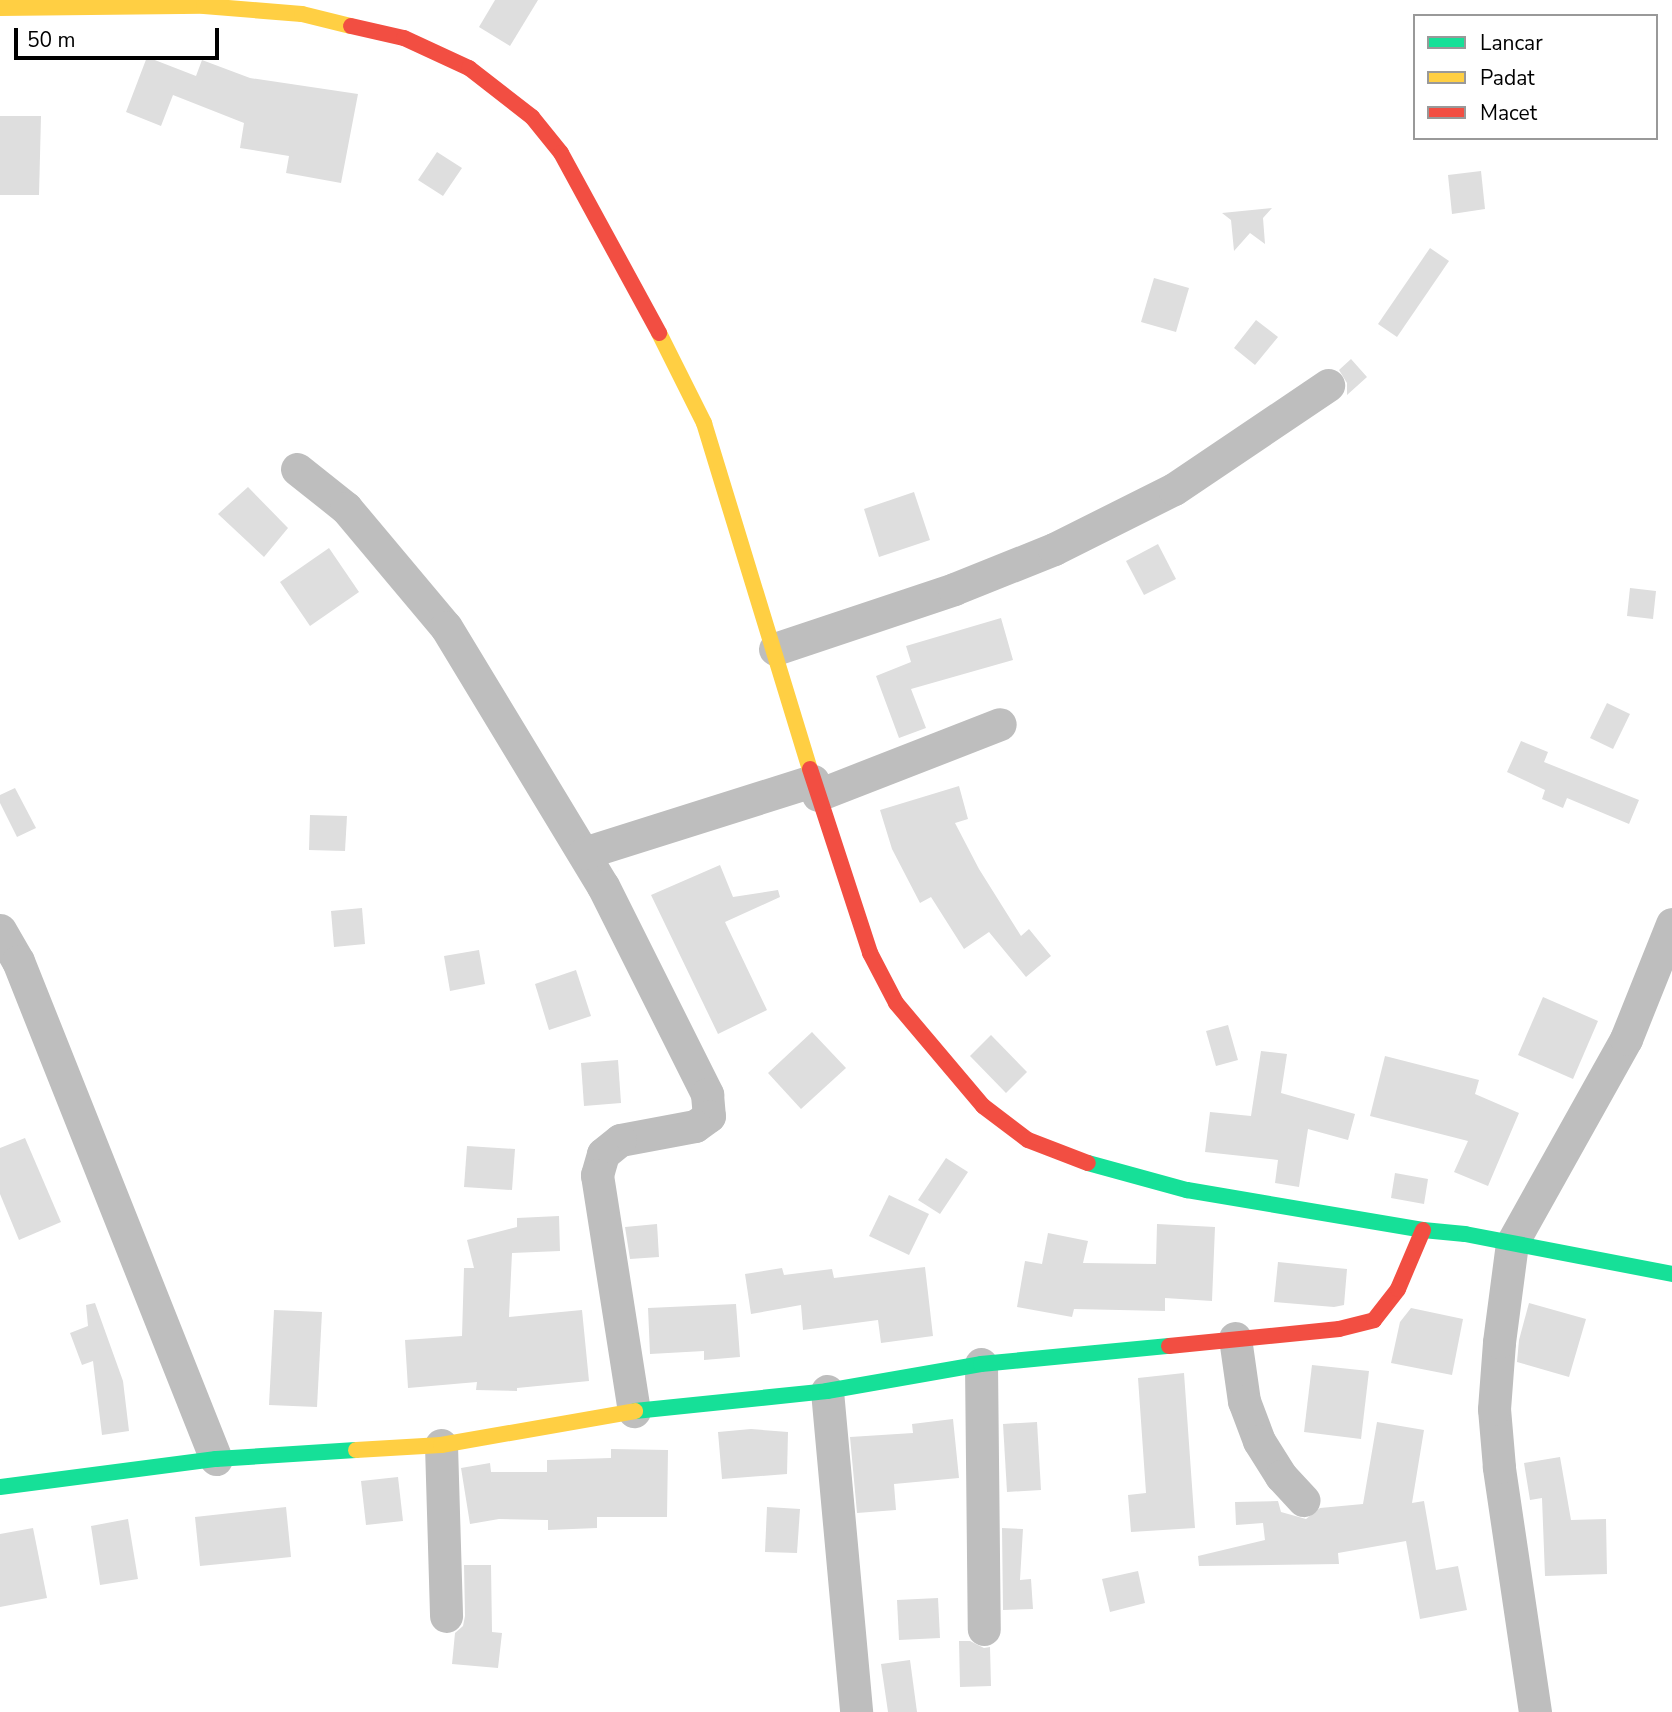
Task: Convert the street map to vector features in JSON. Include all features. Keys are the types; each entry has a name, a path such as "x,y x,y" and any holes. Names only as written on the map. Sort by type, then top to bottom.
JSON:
{"main road":[{"path":"0,8 304,7 404,38 469,68 532,117 561,153 632,278 704,423 816,788 870,953 896,1003 983,1106 1028,1140 1082,1161 1187,1190 1512,1243 1672,1275"},
{"path":"0,1487 216,1459 441,1445 634,1411 827,1391 981,1364 1339,1329 1374,1320 1398,1289 1423,1230"}],"street":[{"path":"775,649 954,589 1054,549 1174,489 1328,385"},
{"path":"297,469 346,508 446,627 603,886 707,1094 709,1116 695,1126 620,1140 603,1154 597,1175 634,1411"},
{"path":"584,853 816,788 999,724"},
{"path":"1535,1712 1499,1466 1494,1409 1499,1342 1512,1243 1626,1039 1672,924"},
{"path":"0,930 18,961 216,1459"},
{"path":"1235,1338 1244,1401 1259,1441 1281,1476 1303,1500"},
{"path":"981,1364 984,1629"},
{"path":"827,1391 856,1712"},
{"path":"441,1445 446,1616"}],"building":[{"path":"495,0 538,0 510,46 479,27"},
{"path":"147,57 196,76 202,60 250,78 358,94 341,183 286,173 289,156 240,148 244,123 173,95 161,126 126,112"},
{"path":"0,116 41,116 39,195 0,195"},
{"path":"437,152 462,168 443,196 418,180"},
{"path":"1481,171 1485,209 1452,214 1448,175"},
{"path":"1272,208 1263,218 1265,244 1250,233 1234,251 1231,220 1222,213"},
{"path":"1430,248 1449,261 1397,337 1378,324"},
{"path":"1154,278 1189,288 1176,332 1141,322"},
{"path":"1256,320 1278,337 1255,365 1234,348"},
{"path":"1351,359 1367,377 1347,395 1347,383 1339,370"},
{"path":"248,487 288,528 264,557 218,514"},
{"path":"914,492 930,540 879,557 864,509"},
{"path":"1158,544 1176,579 1144,595 1126,561"},
{"path":"329,548 359,592 310,626 280,582"},
{"path":"1630,588 1656,591 1653,619 1627,616"},
{"path":"1001,618 1013,660 911,689 926,728 899,738 876,676 911,662 906,646"},
{"path":"1607,703 1630,714 1613,749 1590,738"},
{"path":"1521,741 1548,752 1544,762 1639,800 1629,824 1567,798 1563,808 1542,799 1545,790 1507,772"},
{"path":"959,786 968,819 955,823 979,869 1021,936 1029,929 1051,956 1026,977 989,932 964,949 931,897 920,903 892,849 880,810"},
{"path":"15,788 36,828 17,837 0,803 0,795"},
{"path":"310,815 347,816 345,851 309,850"},
{"path":"720,865 733,897 778,890 780,897 725,922 767,1010 718,1034 651,895"},
{"path":"362,908 365,944 334,947 331,911"},
{"path":"479,950 485,984 450,991 444,956"},
{"path":"576,970 591,1016 549,1030 535,984"},
{"path":"1543,997 1598,1021 1573,1079 1518,1055"},
{"path":"1228,1025 1238,1060 1216,1066 1206,1031"},
{"path":"812,1032 846,1068 801,1109 768,1073"},
{"path":"991,1035 1027,1072 1006,1093 970,1056"},
{"path":"1261,1051 1287,1054 1281,1093 1355,1114 1348,1140 1308,1129 1299,1187 1275,1183 1278,1160 1205,1152 1210,1112 1251,1116"},
{"path":"1385,1056 1479,1080 1475,1094 1519,1113 1488,1186 1454,1172 1468,1141 1370,1116"},
{"path":"618,1060 621,1103 584,1106 581,1063"},
{"path":"25,1138 61,1222 19,1240 0,1194 0,1148"},
{"path":"467,1146 515,1149 512,1190 464,1187"},
{"path":"946,1158 968,1172 940,1214 918,1200"},
{"path":"1395,1173 1428,1179 1424,1204 1391,1198"},
{"path":"889,1195 929,1214 909,1255 869,1236"},
{"path":"559,1216 560,1251 512,1253 509,1317 582,1310 589,1381 517,1388 517,1391 476,1390 477,1382 408,1388 405,1340 462,1336 464,1268 474,1268 467,1240 517,1227 517,1218"},
{"path":"657,1224 659,1257 630,1259 625,1227"},
{"path":"1157,1224 1215,1227 1212,1301 1165,1298 1165,1311 1074,1309 1072,1317 1017,1307 1025,1261 1042,1264 1048,1233 1088,1241 1083,1263 1156,1264"},
{"path":"1278,1262 1347,1269 1344,1305 1334,1307 1274,1302"},
{"path":"925,1267 933,1336 881,1343 878,1320 803,1330 801,1305 751,1314 745,1274 782,1268 784,1275 832,1269 834,1278"},
{"path":"95,1303 123,1381 129,1431 102,1435 93,1361 82,1365 70,1333 88,1326 86,1305"},
{"path":"1529,1303 1586,1319 1569,1377 1517,1362 1519,1340"},
{"path":"736,1304 740,1357 704,1360 704,1351 650,1354 648,1308"},
{"path":"1411,1308 1463,1319 1452,1375 1391,1363 1400,1322"},
{"path":"274,1310 322,1312 317,1407 269,1405"},
{"path":"1312,1365 1369,1371 1361,1439 1304,1432"},
{"path":"1184,1373 1195,1528 1131,1532 1128,1495 1146,1493 1138,1378"},
{"path":"953,1419 959,1478 894,1484 896,1510 857,1513 850,1437 913,1433 912,1424"},
{"path":"1037,1422 1041,1490 1007,1492 1003,1424"},
{"path":"1377,1422 1424,1430 1412,1503 1424,1501 1436,1570 1458,1566 1467,1610 1420,1619 1406,1541 1338,1553 1339,1564 1199,1566 1198,1556 1265,1540 1263,1523 1236,1525 1235,1502 1278,1501 1281,1512 1306,1519 1320,1508 1363,1504"},
{"path":"751,1429 788,1432 787,1474 722,1479 718,1432"},
{"path":"611,1449 668,1450 667,1517 597,1517 597,1528 548,1530 548,1520 499,1519 470,1524 461,1468 490,1463 491,1472 547,1472 547,1460 611,1458"},
{"path":"1560,1457 1571,1520 1606,1519 1607,1574 1545,1576 1542,1498 1530,1500 1524,1463"},
{"path":"398,1477 403,1521 366,1525 361,1481"},
{"path":"286,1507 291,1557 200,1566 195,1517"},
{"path":"767,1507 800,1509 797,1553 765,1552"},
{"path":"128,1519 138,1579 100,1585 91,1526"},
{"path":"33,1528 47,1598 0,1607 0,1534"},
{"path":"1002,1528 1023,1529 1020,1580 1031,1579 1033,1609 1003,1610"},
{"path":"464,1565 491,1565 492,1632 502,1633 498,1668 452,1664 455,1633 463,1626 465,1616"},
{"path":"1138,1571 1145,1603 1110,1612 1102,1579"},
{"path":"938,1598 940,1638 899,1640 897,1600"},
{"path":"959,1641 970,1641 984,1648 990,1647 991,1686 960,1687"},
{"path":"910,1660 917,1712 888,1712 881,1664"}],"traffic: fast":[{"path":"1088,1163 1187,1190 1423,1230 1465,1234 1672,1274"},
{"path":"635,1411 827,1391 981,1364 1169,1346"},
{"path":"0,1487 216,1459 356,1450"}],"traffic: slow":[{"path":"0,8 204,6 302,14 351,26"},
{"path":"659,333 704,423 810,769"},
{"path":"356,1450 441,1445 635,1411"}],"traffic: jam":[{"path":"351,26 404,38 469,68 532,117 561,153 659,333"},
{"path":"810,769 870,953 896,1003 983,1106 1028,1140 1088,1163"},
{"path":"1169,1346 1339,1329 1374,1320 1398,1289 1423,1230"}]}
